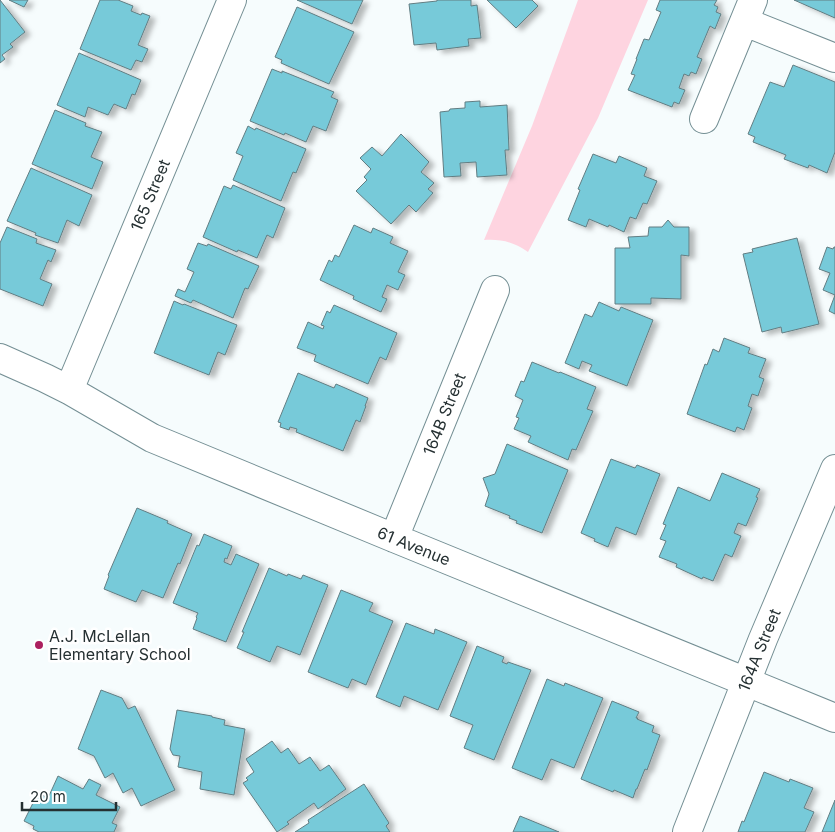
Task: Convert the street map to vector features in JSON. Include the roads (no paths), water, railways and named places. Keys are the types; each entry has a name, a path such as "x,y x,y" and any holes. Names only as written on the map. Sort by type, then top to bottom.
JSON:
{"street":[{"name":"165 Street","path":"69,390 232,0"},
{"path":"704,120 749,11 835,58"},
{"name":"164B Street","path":"394,538 495,290"},
{"name":"61 Avenue","path":"0,358 69,390 152,438 835,718"},
{"name":"164A Street","path":"687,832 746,682 835,469"}],"place":[{"name":"A.J. McLellan Elementary School","path":"39,645"}]}
